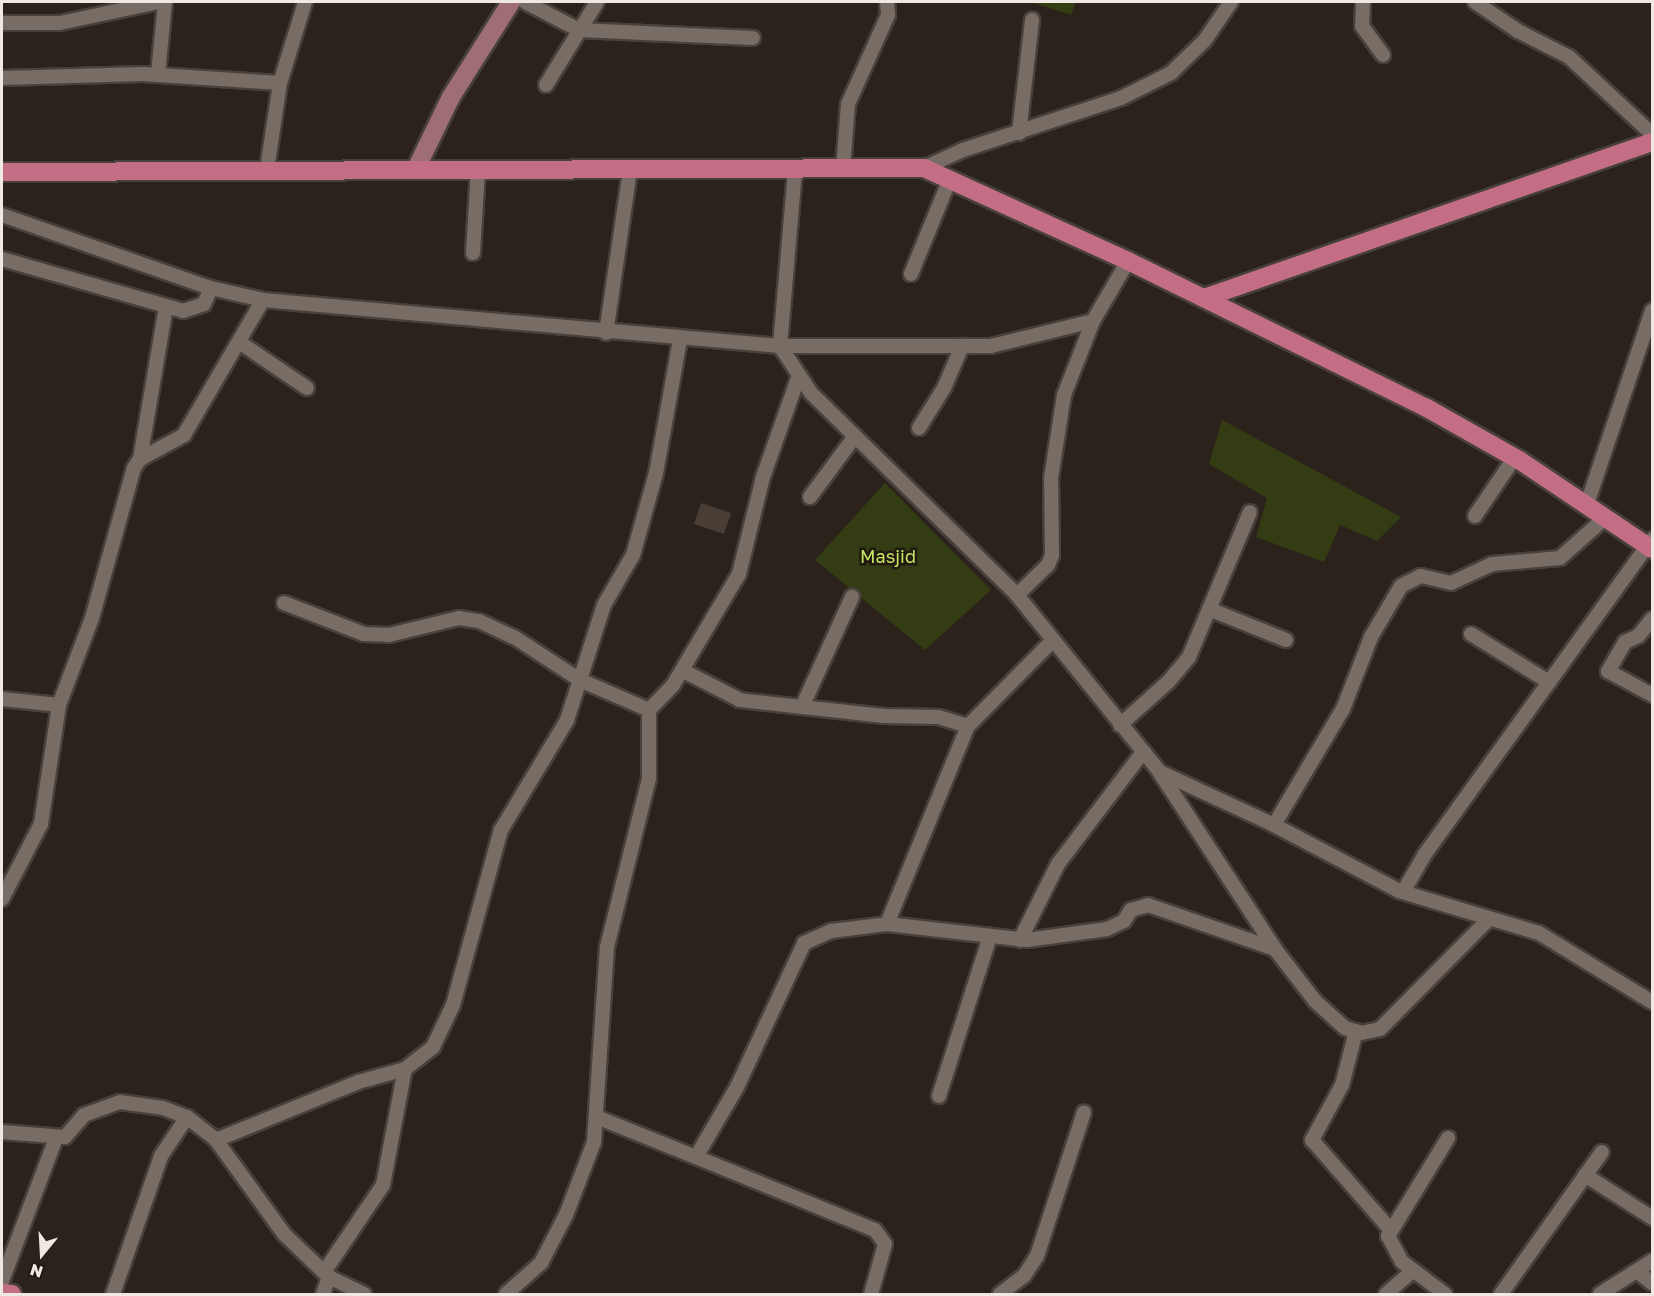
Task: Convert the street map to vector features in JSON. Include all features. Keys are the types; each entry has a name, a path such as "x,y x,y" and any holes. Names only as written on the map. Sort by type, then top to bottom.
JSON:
{"main road":[{"path":"1204,298 1652,132"},
{"path":"2,172 267,169 795,171 924,168 1128,261 1427,408 1515,457 1651,545"},
{"path":"2,1293 12,1294"}],"street":[{"path":"2,23 51,24 158,2"},
{"path":"158,74 165,2"},
{"path":"267,169 280,83 305,2"},
{"path":"416,169 451,98 511,2"},
{"path":"525,2 579,30 753,39"},
{"path":"546,85 597,2"},
{"path":"843,170 848,104 888,15 887,2"},
{"path":"924,168 1121,98 1171,72 1200,46 1232,2"},
{"path":"1364,2 1362,26 1383,56"},
{"path":"1476,2 1518,31 1569,57 1652,132"},
{"path":"1020,133 1032,20"},
{"path":"2,78 158,74 280,83"},
{"path":"473,253 478,169"},
{"path":"606,333 630,170"},
{"path":"795,171 780,346 798,378 1017,595 1160,772 1275,949 1315,1001 1356,1031 1380,1029 1489,919"},
{"path":"911,274 950,179"},
{"path":"2,215 212,288 263,300 606,333 780,346 962,346 1016,342 1094,321"},
{"path":"2,259 166,307 195,309 204,304 212,288"},
{"path":"1017,595 1048,565 1052,555 1055,434 1064,395 1094,321 1128,261"},
{"path":"140,459 184,435 263,300"},
{"path":"2,899 40,825 59,705 92,618 140,459 166,307"},
{"path":"1587,504 1653,311"},
{"path":"216,1140 357,1082 405,1069 433,1047 445,1026 501,830 567,720 604,605 633,555 656,473 680,339"},
{"path":"239,342 306,388"},
{"path":"919,428 944,388 962,346"},
{"path":"506,1294 541,1263 587,1167 599,1118 608,947 649,778 649,710 682,670 739,574 763,477 798,378"},
{"path":"810,497 855,436"},
{"path":"1474,516 1515,457"},
{"path":"1120,725 1181,669 1250,512"},
{"path":"1274,825 1343,709 1371,637 1401,586 1421,576 1451,583 1492,564 1560,558 1606,517"},
{"path":"1403,892 1549,682 1651,545"},
{"path":"803,705 852,597"},
{"path":"284,603 350,631 378,635 446,620 479,621 514,637 580,680 649,710"},
{"path":"1209,609 1286,640"},
{"path":"1653,619 1638,636 1626,642 1608,671 1653,695"},
{"path":"1471,634 1549,682"},
{"path":"887,924 968,726 1052,641"},
{"path":"682,670 740,699 884,716 939,717 968,726"},
{"path":"2,699 59,705"},
{"path":"1020,940 1058,864 1143,752"},
{"path":"1160,772 1274,825 1403,892 1539,933 1653,1002"},
{"path":"696,1156 737,1087 804,943 831,932 887,924 1020,940 1107,929 1124,921 1131,910 1148,905 1275,949"},
{"path":"939,1096 990,936"},
{"path":"1356,1031 1342,1085 1312,1140 1389,1228 1391,1248 1412,1271 1445,1294"},
{"path":"323,1294 326,1275 382,1185 405,1069"},
{"path":"2,1132 56,1138 72,1133 84,1115 106,1104 135,1102 187,1117 216,1140 284,1234 326,1275 364,1294"},
{"path":"1000,1294 1024,1276 1037,1256 1084,1112"},
{"path":"113,1294 161,1156 187,1117"},
{"path":"599,1118 875,1230 885,1244 871,1294"},
{"path":"2,1281 56,1138"},
{"path":"1389,1228 1448,1138"},
{"path":"1502,1294 1602,1152"},
{"path":"1586,1175 1653,1218"},
{"path":"1600,1294 1653,1261"},
{"path":"1386,1294 1412,1271"},
{"path":"1637,1271 1653,1283"}],"green space":[{"path":"1031,2 1076,2 1071,15"},
{"path":"1222,420 1401,517 1377,541 1340,525 1324,562 1256,537 1267,498 1209,464"},
{"name":"Masjid","path":"885,483 991,590 925,650 815,560"}],"building":[{"path":"701,503 731,513 724,534 694,524"}]}
